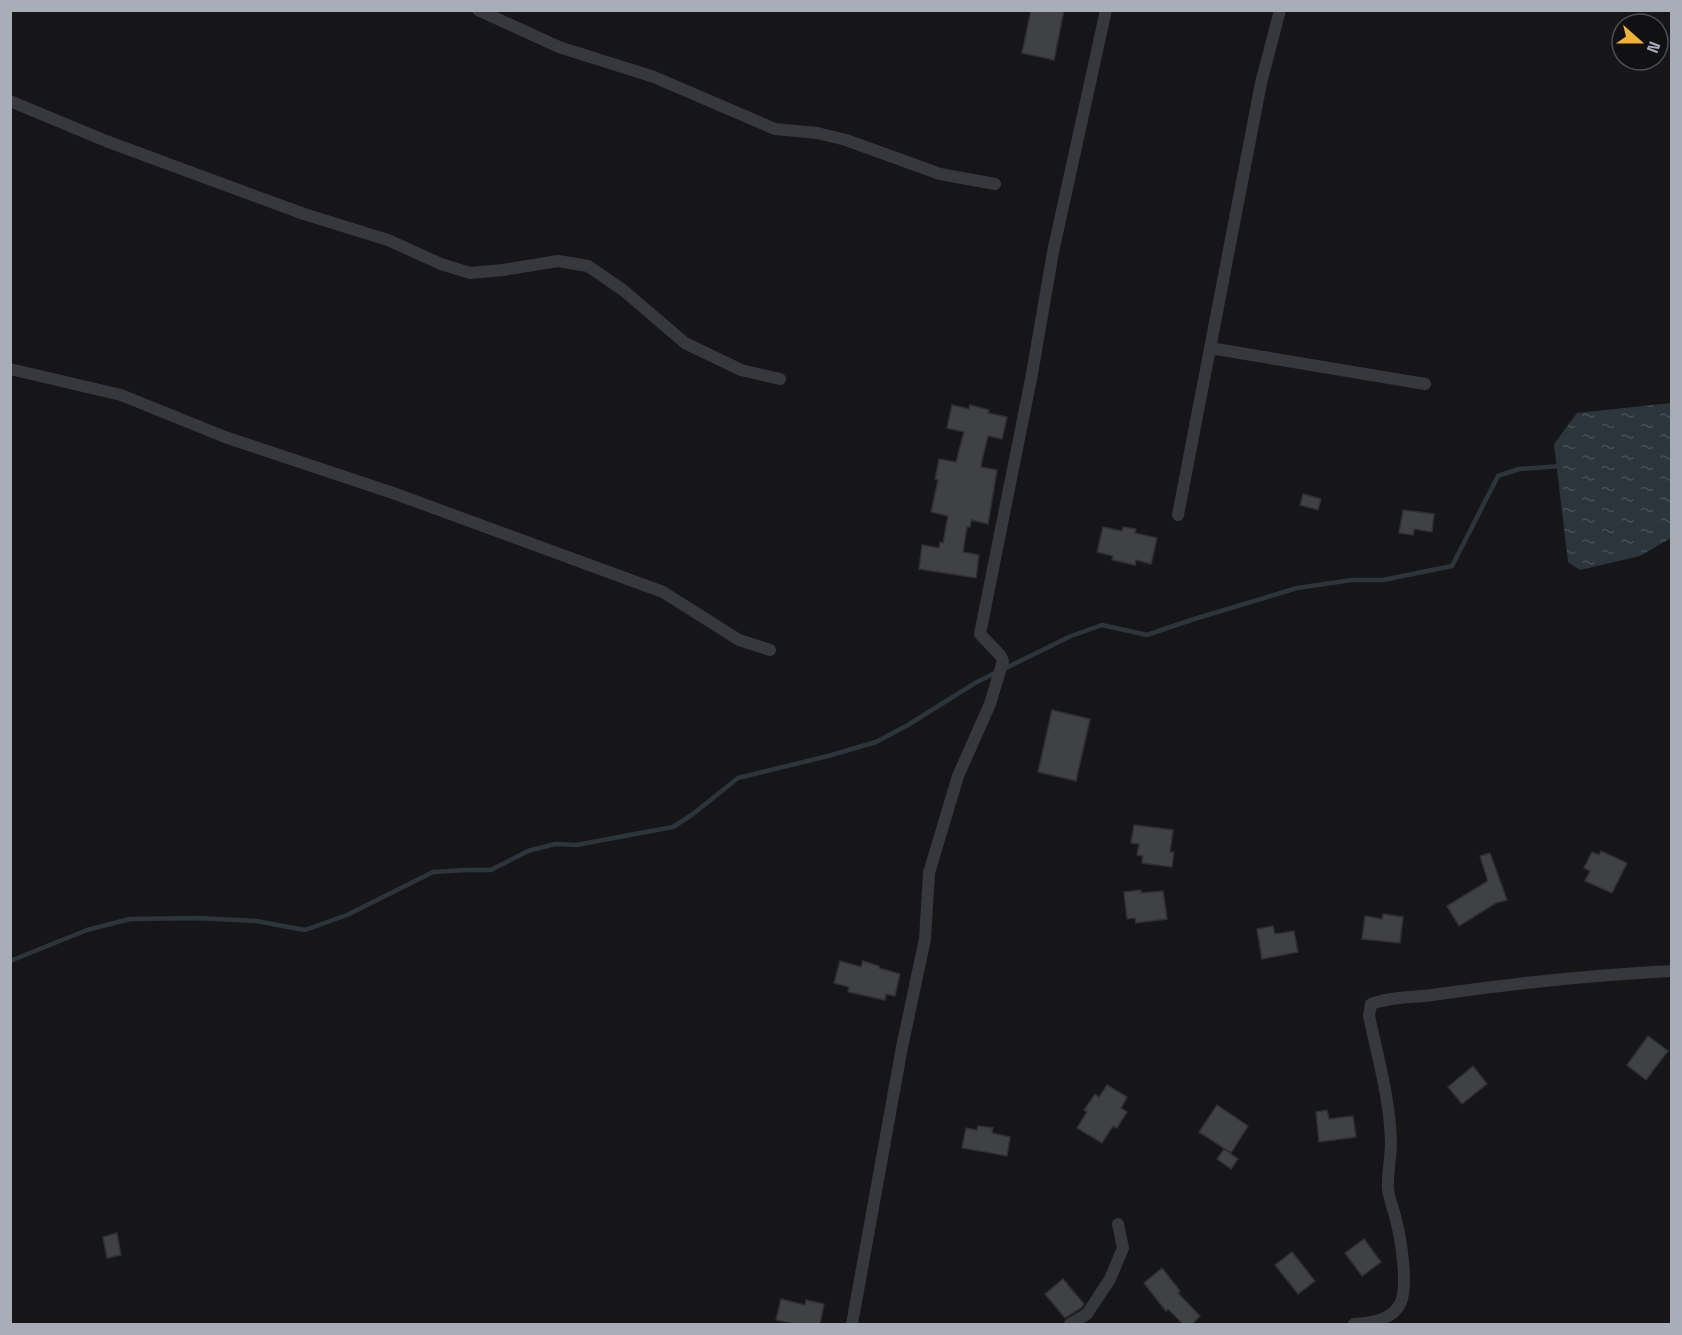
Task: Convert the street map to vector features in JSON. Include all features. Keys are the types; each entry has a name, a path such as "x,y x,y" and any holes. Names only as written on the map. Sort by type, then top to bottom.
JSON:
{"street":[{"path":"478,10 559,47 654,77 775,129 846,140 940,174 995,184"},
{"path":"852,1324 902,1047 925,939 929,873 958,776 990,704 1002,661 1000,655 980,634 1032,374 1053,252 1106,10"},
{"path":"1178,515 1261,82 1280,10"},
{"path":"10,101 106,141 304,214 388,240 441,264 470,273 558,261 588,266 623,290 685,343 741,370 780,379"},
{"path":"1210,348 1425,384"},
{"path":"10,369 121,395 225,437 393,493 652,587 739,640 770,650"},
{"path":"1354,1324 1388,1317 1402,1300 1404,1286 1397,1221 1388,1189 1391,1143 1387,1096 1369,1016 1371,1004 1384,999 1419,997 1530,982 1604,974 1671,971"},
{"path":"1070,1324 1086,1314 1110,1279 1123,1248 1118,1224"}],"water":[{"path":"1671,403 1671,538 1640,556 1580,570 1568,562 1554,444 1577,413"}],"building":[{"path":"1031,10 1064,10 1054,60 1022,53"},
{"path":"952,405 969,409 970,405 989,410 988,413 1007,417 1002,439 988,436 982,460 981,467 997,470 988,524 971,520 970,527 967,527 963,552 979,555 976,578 919,569 922,545 939,548 940,542 943,543 948,516 931,512 938,480 935,479 939,459 956,462 964,432 947,428"},
{"path":"1303,494 1321,499 1318,510 1300,505"},
{"path":"1403,510 1434,514 1432,532 1414,529 1413,535 1399,533"},
{"path":"1103,527 1122,531 1123,527 1136,529 1135,533 1157,538 1151,564 1136,560 1135,565 1112,560 1113,556 1097,552"},
{"path":"1052,710 1090,719 1076,781 1038,772"},
{"path":"1134,825 1173,830 1170,852 1174,852 1172,867 1142,863 1143,856 1137,855 1139,844 1131,843"},
{"path":"1601,851 1627,863 1612,893 1585,881 1590,871 1584,868 1592,852 1599,855"},
{"path":"1490,853 1507,900 1496,903 1459,926 1447,906 1488,881 1480,856"},
{"path":"1141,890 1141,893 1163,891 1167,919 1136,923 1135,918 1127,919 1124,892"},
{"path":"1383,914 1403,917 1400,943 1362,939 1365,916 1382,919"},
{"path":"1273,926 1275,934 1294,931 1298,952 1262,959 1257,929"},
{"path":"840,961 861,967 863,961 900,974 895,996 886,994 885,1000 848,992 849,987 834,983"},
{"path":"1648,1036 1668,1051 1646,1080 1627,1065"},
{"path":"1473,1066 1487,1084 1462,1104 1448,1087"},
{"path":"1107,1085 1127,1097 1121,1108 1127,1112 1117,1128 1113,1126 1102,1143 1077,1128 1087,1112 1084,1110 1095,1094 1099,1097"},
{"path":"1217,1105 1248,1126 1231,1153 1199,1132"},
{"path":"1327,1110 1329,1119 1353,1116 1356,1137 1319,1142 1316,1112"},
{"path":"978,1126 993,1128 992,1133 1010,1137 1007,1156 962,1148 966,1128 977,1130"},
{"path":"1224,1149 1238,1159 1231,1169 1217,1159"},
{"path":"117,1233 121,1255 107,1258 103,1237"},
{"path":"1364,1239 1381,1262 1362,1276 1345,1253"},
{"path":"1292,1252 1315,1281 1298,1294 1275,1265"},
{"path":"1162,1268 1180,1291 1178,1293 1200,1316 1192,1324 1183,1324 1168,1309 1166,1311 1144,1283"},
{"path":"1063,1279 1084,1304 1065,1318 1045,1294"},
{"path":"781,1299 805,1305 806,1300 824,1304 820,1324 796,1324 776,1320"}],"waterway":[{"path":"1004,669 1071,636 1102,625 1147,635 1297,588 1352,580 1383,580 1452,566 1498,476 1519,469 1561,466"},
{"path":"10,961 87,930 130,919 197,918 256,921 305,930 347,915 433,872 491,870 528,851 555,844 576,845 673,827 738,778 876,742 997,672"}]}
